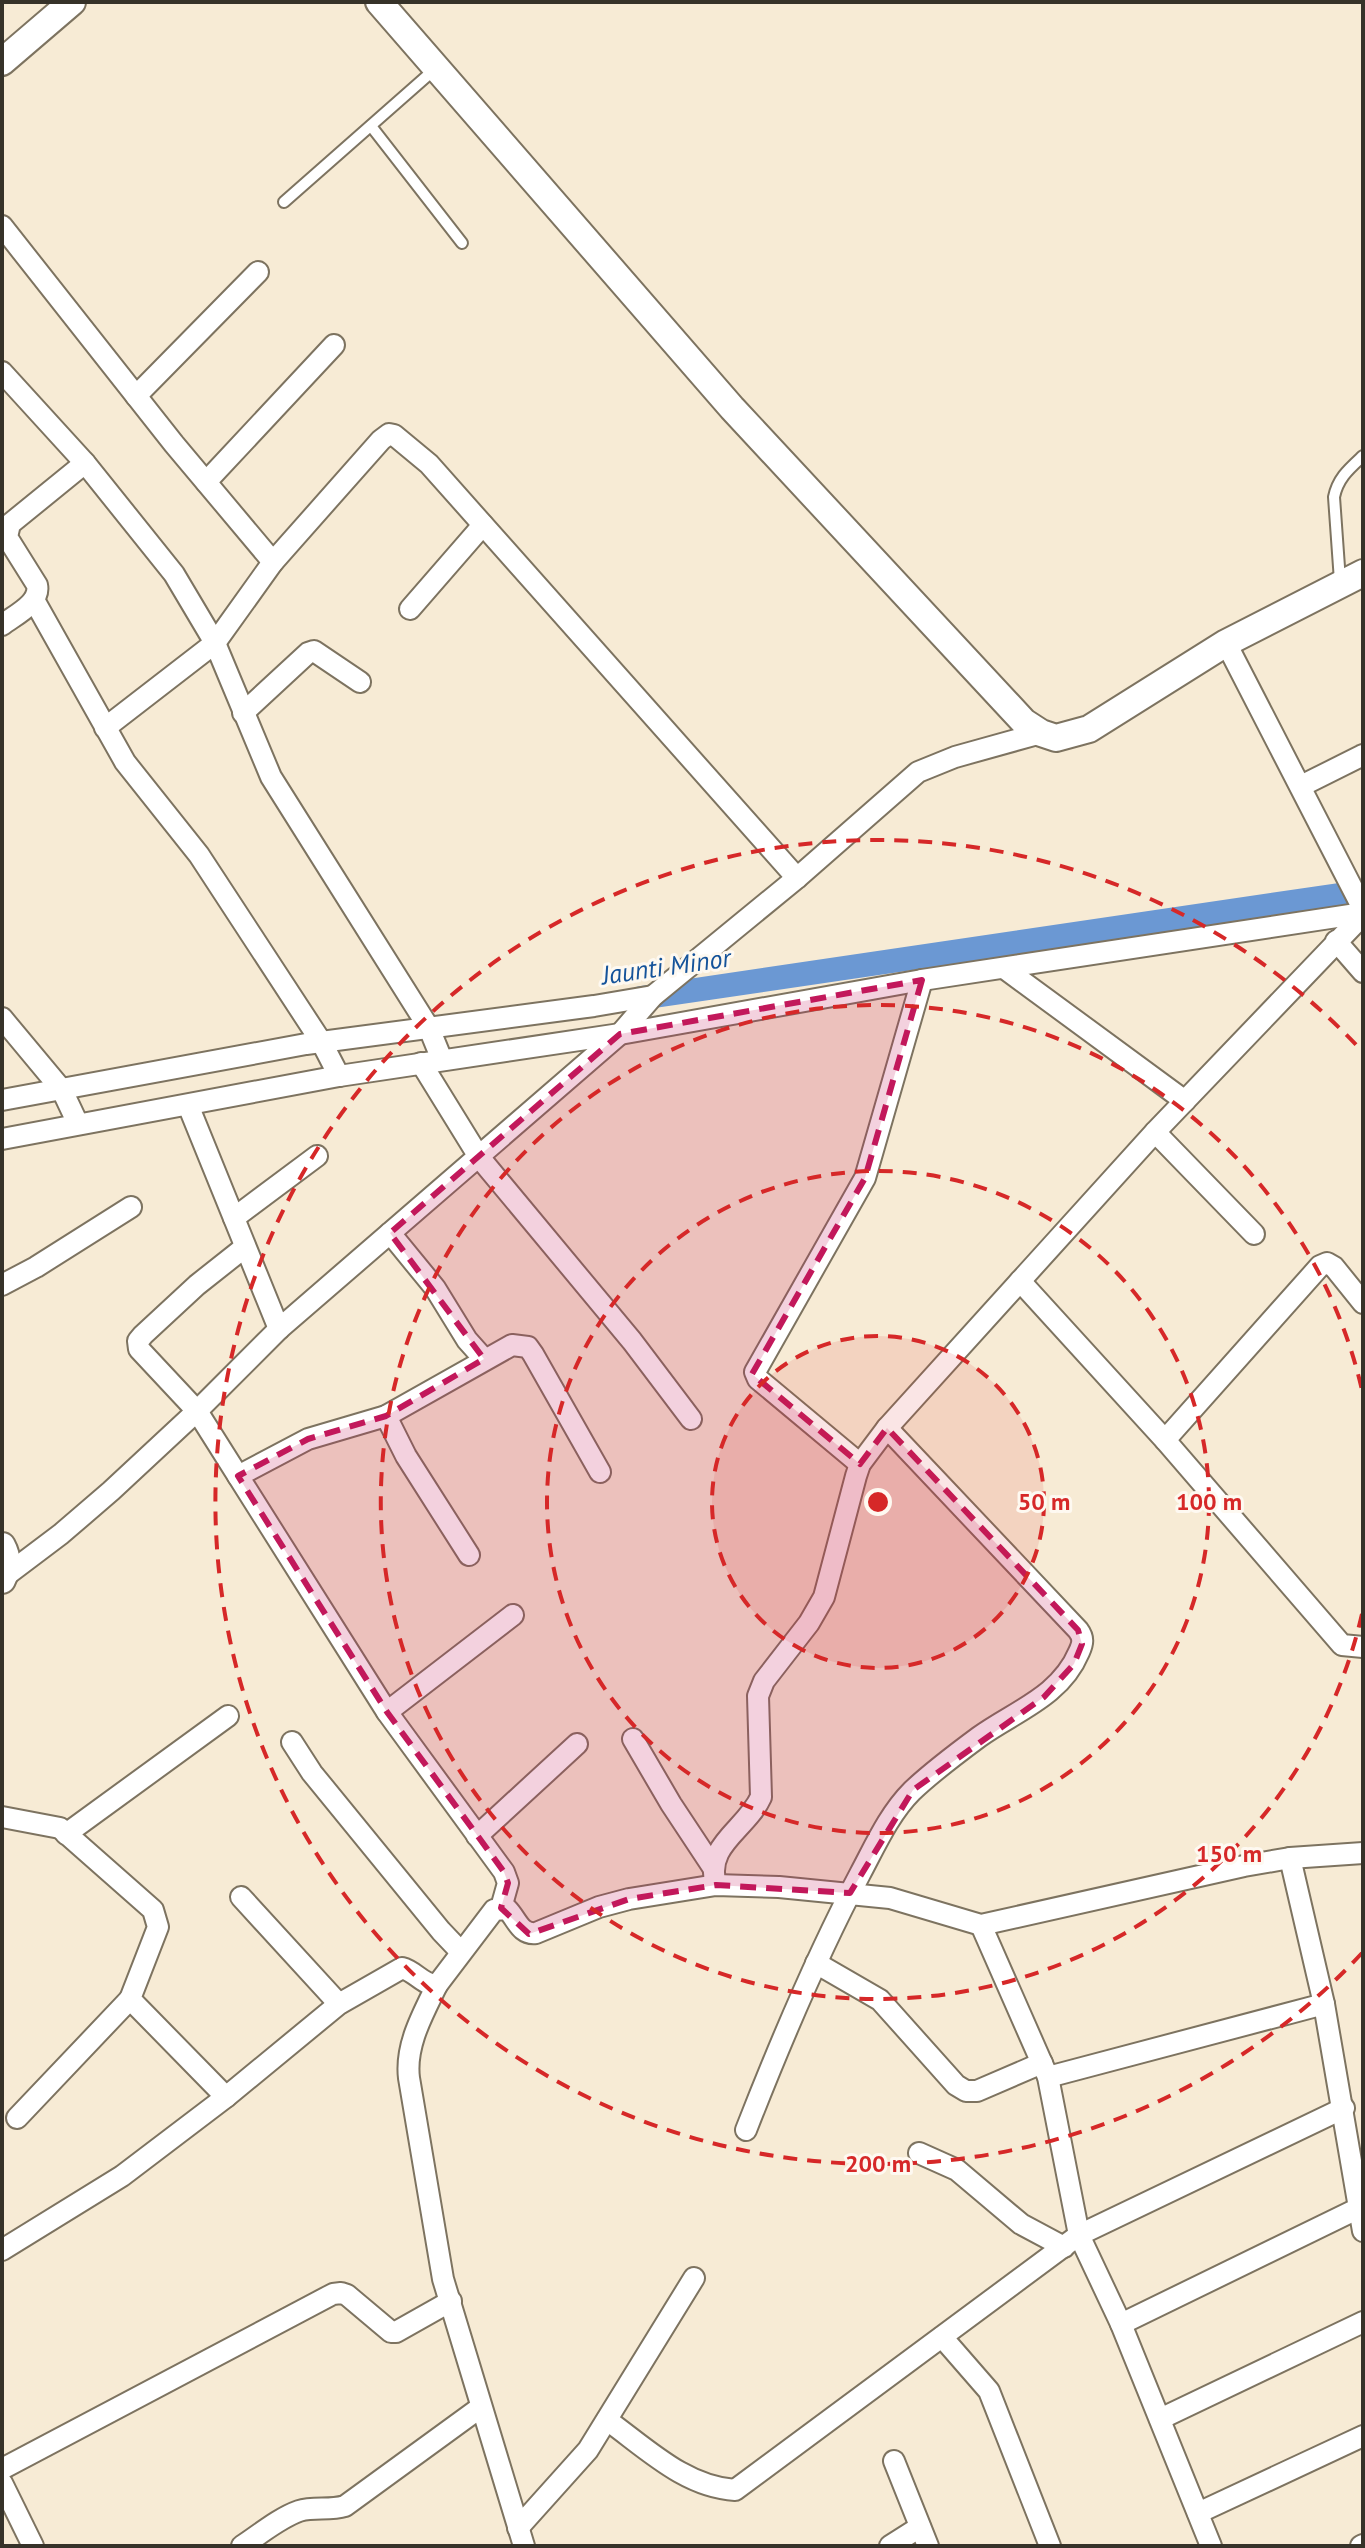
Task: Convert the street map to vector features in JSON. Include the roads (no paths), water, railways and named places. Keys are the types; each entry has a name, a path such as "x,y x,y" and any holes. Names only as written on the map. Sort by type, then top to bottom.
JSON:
{"street":[{"path":"2,62 72,2"},
{"path":"379,2 732,408 1024,722 1041,733 1056,738 1089,729 1226,643 1352,578"},
{"path":"2,226 136,396 273,562"},
{"path":"136,396 258,272"},
{"path":"206,482 334,345"},
{"path":"2,372 85,463 174,574 215,643 271,777 435,1043"},
{"path":"105,728 215,643 273,562 381,440 389,434 394,435 429,464 797,878"},
{"path":"2,625 34,600 39,592 7,537 10,524 85,463"},
{"path":"410,609 483,525"},
{"path":"34,600 125,762 208,867 331,1060"},
{"path":"1226,643 1363,912"},
{"path":"243,713 308,653 314,651 360,682"},
{"path":"3,1578 91,1508 197,1411 279,1329 626,1028 650,1000 918,772 955,757 1041,733"},
{"path":"1301,786 1363,755"},
{"path":"714,1876 716,1854 755,1809 761,1797 758,1696 764,1681 809,1623 824,1597 860,1464 887,1428 1155,1132 1363,912"},
{"path":"435,1043 626,1028 1363,912"},
{"path":"1336,941 1363,972"},
{"path":"1004,968 1185,1101"},
{"path":"860,1464 758,1379 755,1372 865,1178 922,980"},
{"path":"2,1139 70,1108 435,1043 650,1000"},
{"path":"2,1018 70,1108"},
{"path":"421,1063 435,1043"},
{"path":"2,1100 70,1108 188,1105 331,1060 421,1063"},
{"path":"421,1063 479,1157 632,1341 691,1419"},
{"path":"188,1105 279,1329"},
{"path":"1155,1132 1254,1234"},
{"path":"234,1218 317,1156"},
{"path":"2,1285 131,1207"},
{"path":"390,1233 435,1288 467,1340 484,1359"},
{"path":"245,1247 197,1285 138,1341 139,1349 197,1411 387,1712 504,1872 508,1883 501,1908"},
{"path":"1165,1440 1320,1266 1327,1263 1334,1267 1363,1303"},
{"path":"1020,1281 1165,1440 1342,1645 1363,1647"},
{"path":"238,1476 308,1439 386,1416 512,1345 528,1347 600,1472"},
{"path":"386,1416 406,1456 469,1555"},
{"path":"746,2130 789,2021 816,1963 877,1841 900,1804 981,1736 1044,1697 1074,1664 1082,1644 1083,1636 1078,1630 887,1428"},
{"path":"2,1546 7,1567 3,1578"},
{"path":"387,1712 513,1615"},
{"path":"66,1834 228,1716"},
{"path":"633,1739 714,1876"},
{"path":"292,1742 312,1773 461,1952"},
{"path":"477,1836 577,1744"},
{"path":"2,1817 60,1828 153,1910 158,1927 130,1999 17,2118"},
{"path":"521,2537 443,2279 407,2063 409,2049 437,1985 494,1910 501,1908 512,1914 521,1928 529,1934 536,1933 599,1907 714,1876 890,1898 981,1925 1244,1866 1290,1858 1363,1853"},
{"path":"1290,1858 1324,2004 1363,2231"},
{"path":"241,1897 339,2004"},
{"path":"981,1925 1045,2070 1071,2241 1121,2324 1211,2546"},
{"path":"816,1963 880,2000 956,2085 966,2091 977,2091 1045,2070 1324,2004"},
{"path":"2,2250 122,2176 226,2097 339,2004 402,1968 416,1973 428,1984 437,1985"},
{"path":"130,1999 226,2097"},
{"path":"607,2420 704,2486 735,2490 1071,2241 1344,2108"},
{"path":"919,2153 957,2170 1021,2224 1071,2241"},
{"path":"1121,2324 1359,2208"},
{"path":"521,2537 588,2450 694,2278"},
{"path":"2,2469 333,2294 347,2295 391,2332 451,2301"},
{"path":"1160,2419 1363,2322"},
{"path":"942,2337 989,2391 1050,2546"},
{"path":"242,2546 296,2512 333,2510 345,2506 481,2407"},
{"path":"1198,2513 1363,2436"},
{"path":"890,2546 924,2536 894,2461"},
{"path":"2,2483 33,2546"}],"lane":[{"path":"284,202 435,69"},
{"path":"371,126 462,243"},
{"path":"1352,578 1334,497 1337,484 1363,456"}],"waterway":[{"name":"Jaunti Minor","path":"641,998 1339,895"}]}
